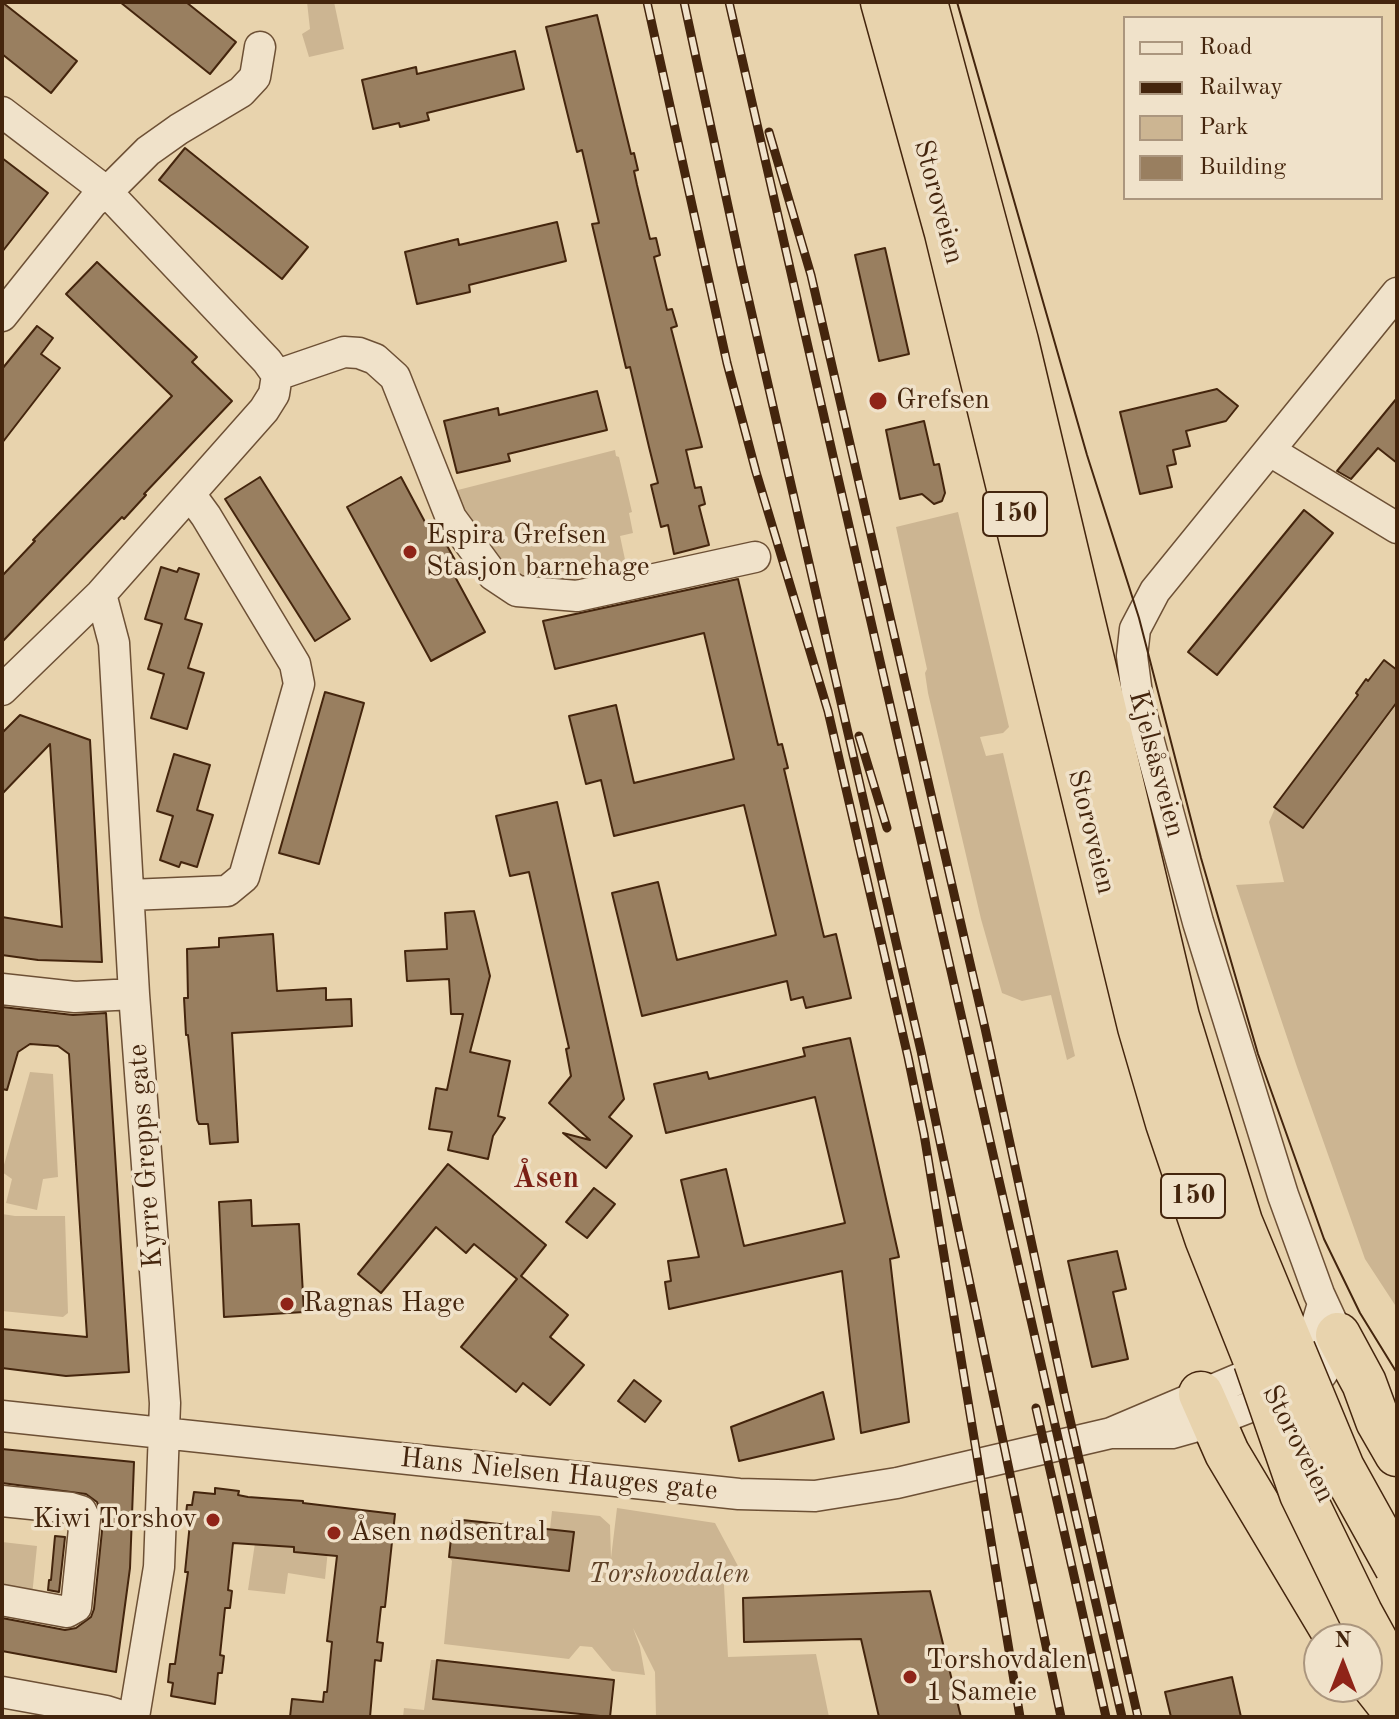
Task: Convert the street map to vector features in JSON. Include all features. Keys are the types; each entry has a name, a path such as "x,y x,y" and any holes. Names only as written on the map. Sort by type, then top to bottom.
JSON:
{"highway":[{"name":"Storoveien","path":"883,2 951,248 1067,736 1158,1022"},
{"name":"Storoveien","path":"925,2 1016,341 1158,1022 1168,1123 1207,1238 1288,1362 1397,1567"},
{"path":"1330,1320 1364,1383 1388,1437"},
{"name":"Storoveien","path":"1288,1362 1351,1545 1397,1626"},
{"path":"1288,1362 1351,1394 1388,1437"},
{"name":"150","path":"1288,1362 1397,1520"},
{"name":"150","path":"1288,1362 1302,1494 1360,1613 1389,1686"},
{"path":"1206,1408 1262,1514 1328,1623"}],"street":[{"path":"2,316 93,202 148,151 241,92 255,77 260,47"},
{"path":"2,112 107,192 277,375 274,394 264,410 101,594 2,690"},
{"name":"Kjelsåsveien","path":"1330,1320 1254,1107 1202,936 1138,701 1132,656 1135,629 1155,591 1397,293"},
{"path":"277,375 344,352 375,359 395,377 451,518 493,575 517,591 577,596 755,557"},
{"path":"1270,451 1397,528"},
{"path":"129,895 227,891 244,877 299,684 295,664 190,494"},
{"name":"Kyrre Grepps gate","path":"101,594 114,643 134,994 165,1432 159,1567 134,1717"},
{"path":"2,989 75,997 134,994"},
{"path":"1288,1362 1333,1358 1330,1320"},
{"name":"Hans Nielsen Hauges gate","path":"2,1416 567,1477 790,1497 844,1493 897,1483 1206,1408 1288,1362"},
{"path":"2,1501 71,1508 81,1511 85,1519 76,1607 67,1612 2,1600"},
{"path":"2,1692 125,1717"}],"green space":[{"path":"307,2 334,2 344,49 309,57 302,34 310,29"},
{"path":"615,450 632,512 629,513 633,533 620,536 627,569 559,587 522,583 479,542 454,491"},
{"path":"958,512 1009,727 1003,733 980,737 986,756 1003,753 1075,1056 1067,1060 1051,995 1022,1001 1002,993 981,919 928,693 927,669 896,527"},
{"path":"1397,704 1397,1308 1365,1259 1236,885 1284,882 1269,822 1276,806 1305,827"},
{"path":"30,1072 53,1074 58,1177 43,1179 37,1210 6,1203 12,1179 2,1172"},
{"path":"2,1214 65,1216 68,1313 63,1317 2,1311"},
{"name":"Torshovdalen","path":"617,1508 715,1523 738,1566 723,1568 728,1657 816,1654 829,1717 656,1717 655,1672 633,1628 645,1675 612,1671 592,1647 580,1646 569,1659 444,1644 452,1561 449,1557 569,1570 574,1532 550,1529 552,1511 600,1516 610,1525 611,1558"},
{"path":"2,1542 37,1546 32,1596 2,1591"},
{"path":"255,1543 294,1544 294,1552 310,1554 328,1550 325,1579 288,1573 285,1594 248,1590"},
{"path":"431,1660 437,1660 433,1699 596,1717 403,1717 404,1708 424,1710"}],"building":[{"path":"2,2 77,61 51,93 2,54"},
{"path":"120,2 186,2 236,42 210,74"},
{"path":"597,15 631,154 634,153 638,170 634,171 650,239 656,238 660,255 654,257 667,310 672,309 677,326 671,328 702,447 686,450 695,488 701,487 705,504 699,506 709,545 674,554 668,525 661,527 651,485 658,483 630,367 626,368 592,224 599,223 582,150 577,152 546,27"},
{"path":"515,51 524,89 427,113 429,120 373,129 362,80 416,67 417,74"},
{"path":"185,148 308,247 282,279 159,180"},
{"path":"2,158 48,193 2,252"},
{"path":"557,222 566,261 469,285 470,292 417,304 405,252 458,239 459,245"},
{"path":"885,248 909,354 879,361 855,255"},
{"path":"97,262 197,357 192,362 232,401 124,519 122,517 2,642 2,576 172,396 66,294"},
{"path":"37,326 53,338 41,354 60,368 2,443 2,369"},
{"path":"1217,389 1238,406 1226,421 1186,431 1190,446 1173,450 1176,464 1167,466 1172,487 1140,494 1120,412"},
{"path":"597,391 607,430 508,454 510,461 457,473 444,421 498,408 499,415"},
{"path":"1397,398 1397,463 1378,448 1351,479 1337,471"},
{"name":"Grefsen","path":"924,421 934,465 939,464 945,493 942,501 934,504 922,494 900,499 886,430"},
{"path":"260,477 350,619 315,641 225,499"},
{"path":"401,477 433,537 440,533 460,569 453,573 485,632 431,661 347,507"},
{"path":"1304,510 1333,533 1217,675 1188,652"},
{"path":"161,567 199,574 185,619 202,624 188,668 204,673 187,729 151,718 164,674 148,669 162,624 145,619"},
{"path":"738,579 778,745 782,744 788,768 784,769 824,937 836,934 851,998 806,1008 803,997 791,1000 787,981 642,1016 612,893 658,882 677,960 776,935 744,805 614,836 601,780 586,784 569,716 616,705 634,783 734,759 704,633 555,669 543,621"},
{"path":"1384,660 1397,670 1397,702 1303,828 1274,807 1358,695 1356,693 1366,679 1368,681"},
{"path":"325,692 364,703 319,864 279,853"},
{"path":"20,715 90,740 102,962 38,960 2,955 2,917 62,927 50,744 2,794 2,733"},
{"path":"174,754 210,765 197,810 213,815 197,867 181,862 179,867 160,860 173,816 157,811"},
{"path":"557,802 624,1099 609,1117 632,1136 606,1168 563,1133 590,1140 549,1103 571,1076 566,1049 569,1048 529,872 510,876 496,816"},
{"path":"474,911 490,976 470,1052 510,1061 498,1116 505,1118 493,1136 488,1159 448,1150 452,1132 429,1129 436,1088 447,1090 463,1014 451,1014 449,979 407,981 405,951 447,949 445,913"},
{"path":"273,934 277,991 326,988 326,1000 351,999 352,1026 232,1033 238,1142 210,1144 208,1124 199,1124 197,1120 186,1035 184,998 188,998 187,949 219,947 219,938"},
{"path":"2,1007 73,1015 106,1013 129,1372 66,1376 2,1368 2,1329 87,1337 69,1054 58,1046 30,1044 18,1052 7,1090 2,1089"},
{"path":"850,1038 899,1257 890,1259 909,1422 861,1433 842,1271 669,1309 665,1282 671,1281 668,1261 699,1257 681,1180 726,1169 744,1246 845,1223 815,1097 666,1133 654,1084 707,1072 709,1079 805,1056 803,1048"},
{"path":"448,1164 546,1245 521,1276 568,1315 550,1337 584,1365 550,1405 523,1383 516,1392 461,1347 517,1279 474,1244 466,1253 436,1227 381,1293 358,1274"},
{"path":"594,1188 615,1204 587,1238 566,1222"},
{"path":"251,1200 252,1226 299,1224 304,1312 224,1317 219,1202"},
{"path":"1117,1251 1126,1289 1113,1292 1128,1359 1092,1367 1068,1261"},
{"path":"634,1380 661,1401 645,1422 618,1401"},
{"path":"823,1392 834,1439 739,1461 731,1427"},
{"path":"2,1449 134,1462 130,1568 116,1672 2,1651 2,1618 65,1630 76,1628 91,1617 103,1521 97,1502 86,1494 2,1483"},
{"path":"215,1488 239,1491 238,1495 248,1497 395,1514 385,1607 381,1607 377,1642 383,1643 381,1661 375,1660 370,1717 290,1717 292,1699 323,1702 324,1692 327,1692 332,1642 327,1641 337,1556 294,1552 294,1547 233,1543 228,1590 232,1591 230,1608 225,1608 220,1655 224,1656 222,1673 218,1673 215,1704 171,1696 173,1683 168,1682 170,1664 175,1664 188,1572 185,1572 190,1523 185,1523 187,1505 192,1505 194,1492 215,1494"},
{"path":"453,1519 574,1532 569,1571 449,1557"},
{"path":"55,1536 65,1537 59,1592 48,1590"},
{"name":"Torshovdalen 1 Sameie","path":"930,1591 961,1717 879,1717 861,1639 744,1642 743,1598"},
{"path":"437,1660 614,1680 610,1717 433,1699"},
{"path":"1232,1677 1241,1717 1171,1717 1165,1692"}],"tram line":[{"path":"957,2 1087,455 1139,618 1201,858 1258,1054 1324,1239 1360,1313 1397,1373"}],"railway":[{"path":"647,2 727,363 756,472 828,711 908,1057 924,1134 1020,1717"},
{"path":"684,2 742,271 921,1051 1061,1717"},
{"path":"729,2 1122,1717"},
{"path":"769,132 811,275 985,1028 1138,1717"},
{"path":"859,736 887,828"},
{"path":"1036,1408 1106,1717"}],"place":[{"name":"Grefsen","path":"878,401"},
{"name":"Espira Grefsen Stasjon barnehage","path":"410,552"},
{"name":"Ragnas Hage","path":"287,1304"},
{"name":"Kiwi Torshov","path":"213,1520"},
{"name":"Åsen nødsentral","path":"334,1533"},
{"name":"Torshovdalen 1 Sameie","path":"910,1677"}],"district":[{"name":"Åsen","path":"546,1179"}]}
